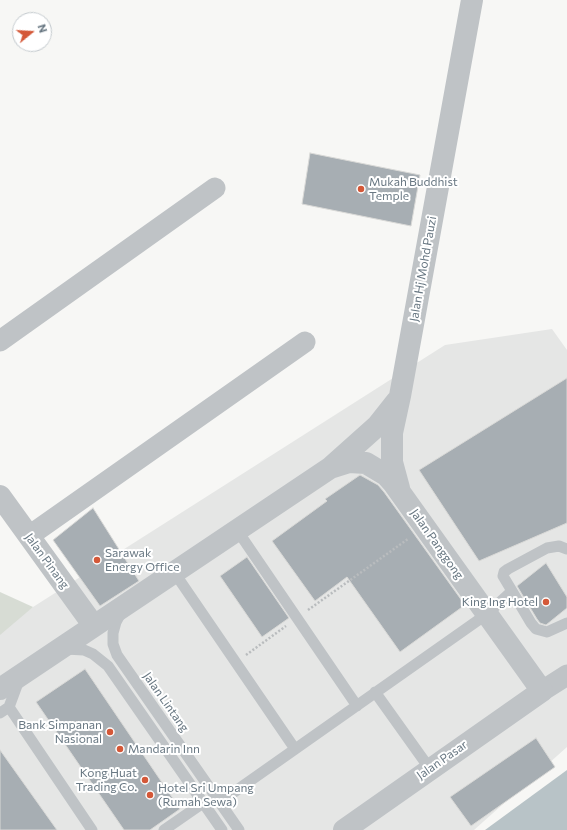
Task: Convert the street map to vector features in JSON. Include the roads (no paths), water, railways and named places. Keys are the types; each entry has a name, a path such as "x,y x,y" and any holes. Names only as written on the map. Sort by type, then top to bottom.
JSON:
{"street":[{"name":"Jalan Hj Mohd Pauzi","path":"400,396 472,0"},
{"path":"0,341 215,188"},
{"path":"29,536 305,342"},
{"path":"3,703 22,674 330,468 377,426 400,396"},
{"name":"Jalan Panggong","path":"400,396 390,447 395,478 402,495"},
{"name":"Jalan Panggong","path":"330,468 349,462 366,463 386,475 402,495 542,691"},
{"name":"Jalan Pinang","path":"0,496 94,626"},
{"path":"542,691 567,674"},
{"name":"Jalan Pasar","path":"344,830 542,691"}],"lane":[{"path":"237,530 357,706"},
{"path":"567,549 559,546 547,548 508,569 504,572 503,576 536,629 547,632 567,623"},
{"path":"174,572 295,749"},
{"path":"220,802 487,614 512,591"},
{"name":"Jalan Lintang","path":"128,604 116,622 113,633 113,644 117,655 239,830"},
{"path":"60,649 84,650 93,654 108,666 222,830"},
{"path":"375,692 430,769"},
{"path":"3,703 92,830"},
{"path":"164,830 203,803"}],"place":[{"name":"Mukah Buddhist Temple","path":"361,189"},
{"name":"Sarawak Energy Office","path":"97,560"},
{"name":"King Ing Hotel","path":"546,602"},
{"name":"Bank Simpanan Nasional","path":"110,732"},
{"name":"Mandarin Inn","path":"120,749"},
{"name":"Kong Huat Trading Co.","path":"145,780"},
{"name":"Hotel Sri Umpang (Rumah Sewa)","path":"150,795"}]}
